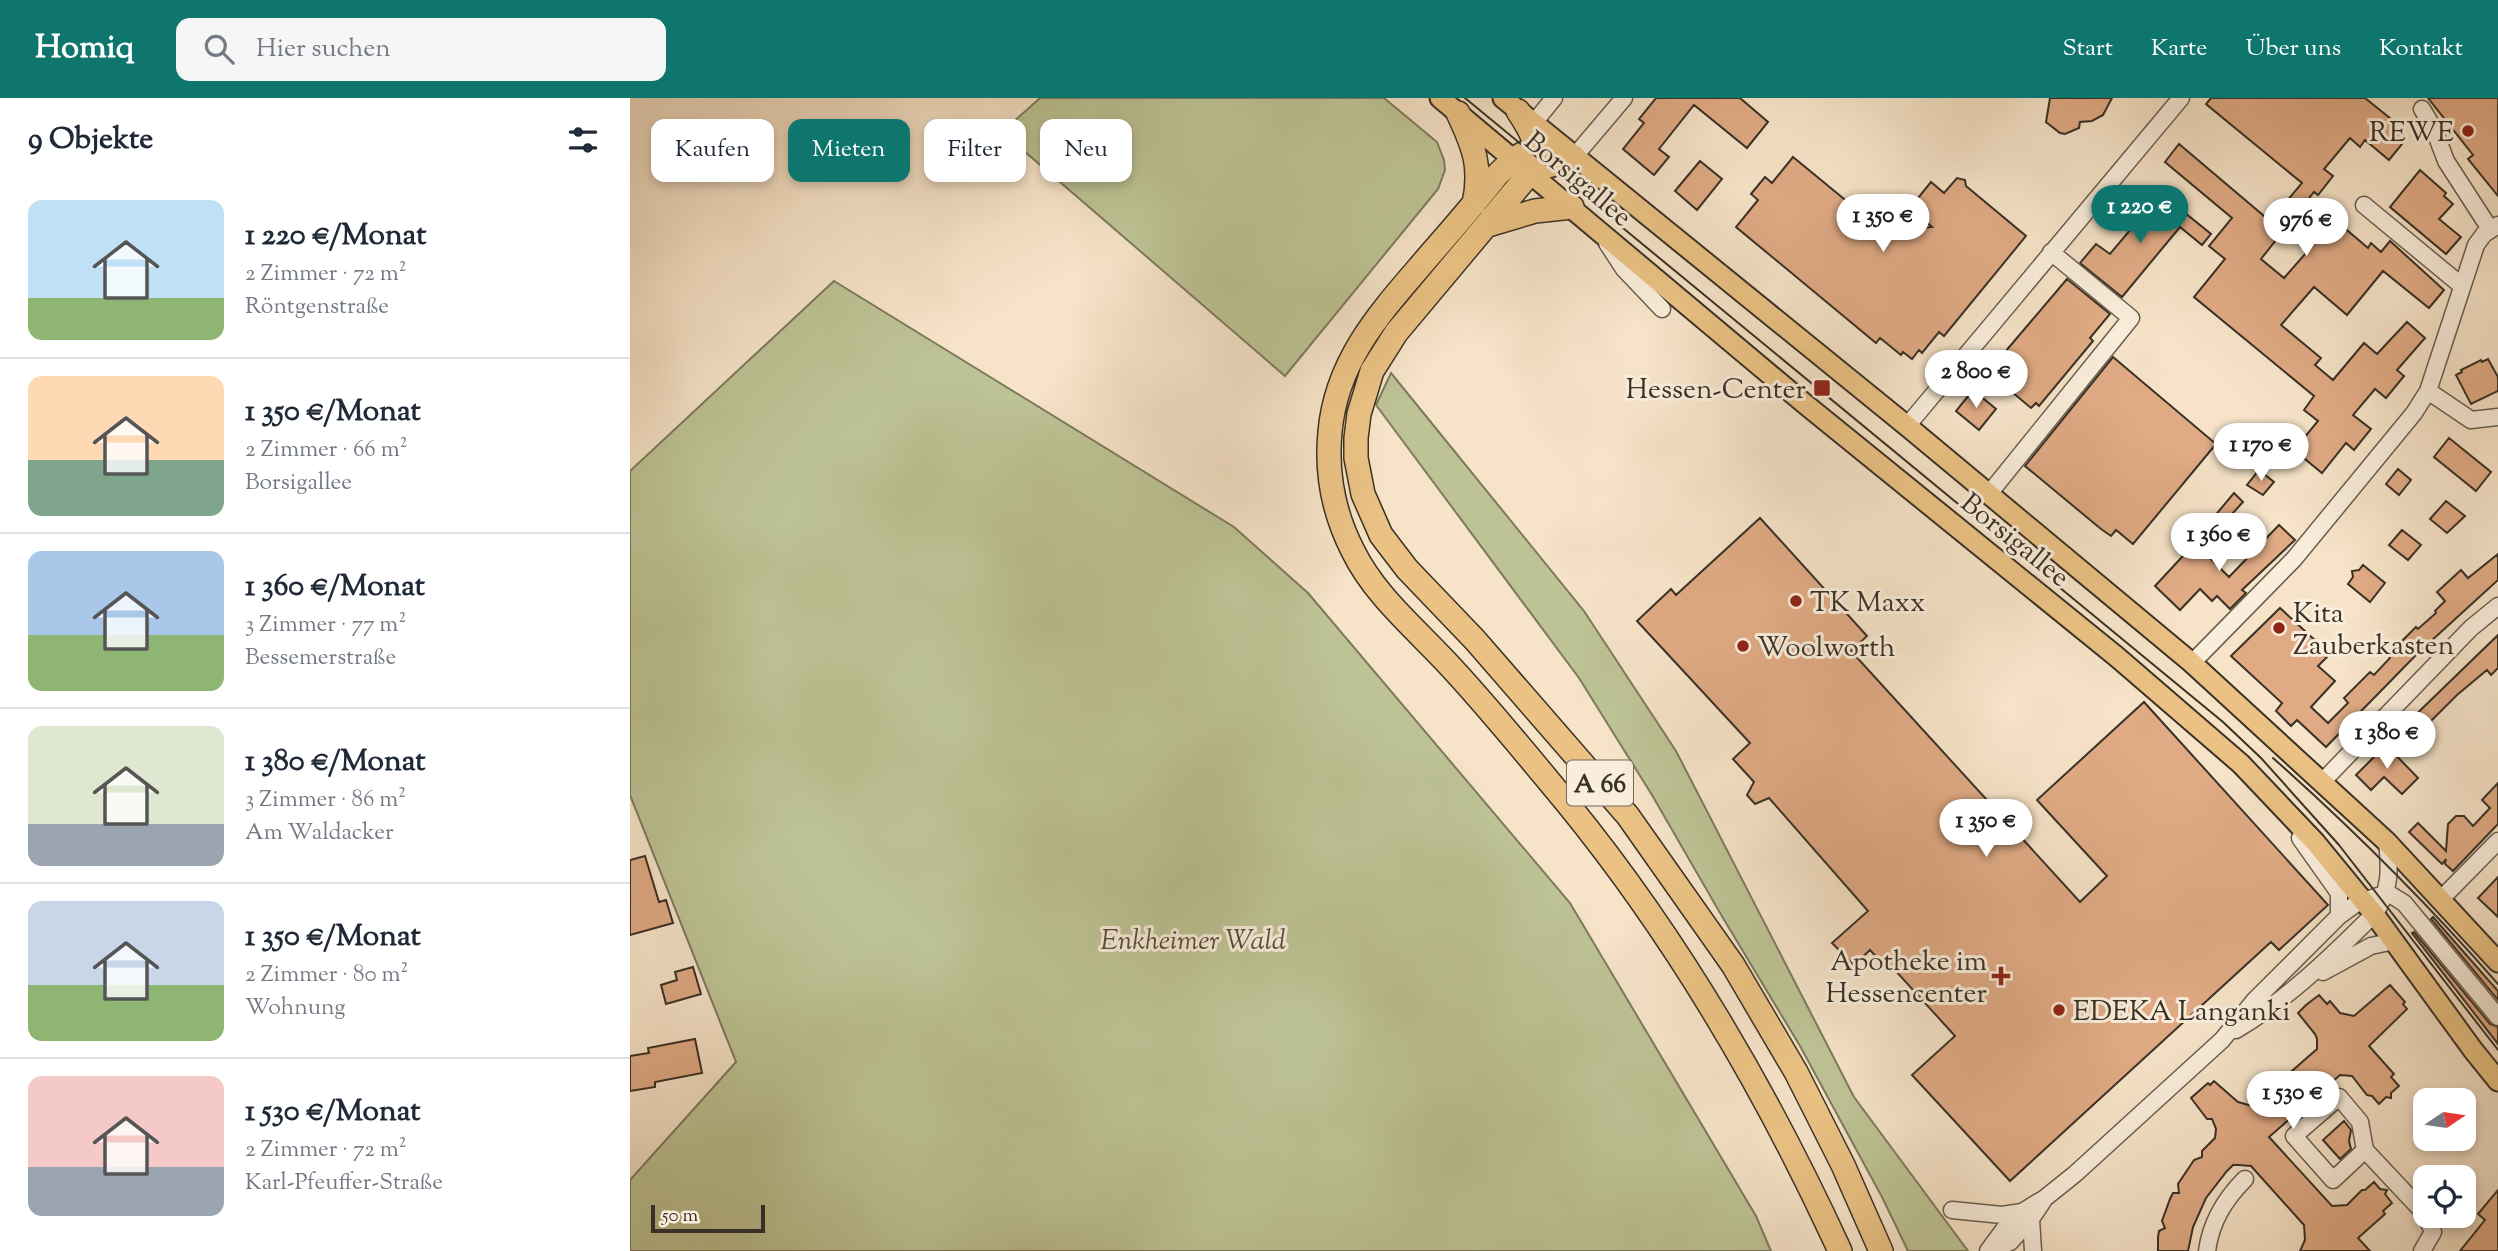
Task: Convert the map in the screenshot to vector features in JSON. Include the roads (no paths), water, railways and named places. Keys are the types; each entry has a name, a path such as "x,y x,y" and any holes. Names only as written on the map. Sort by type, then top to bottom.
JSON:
{"highway":[{"path":"1518,111 1530,128 1537,148 1574,157"},
{"path":"1458,113 1475,152 1478,184 1474,204"},
{"name":"A 66","path":"1537,148 1522,166 1488,225 1396,333 1372,371 1359,414 1356,438 1359,476 1371,517 1407,569 1475,639 1628,816 1726,955 1796,1072 1843,1165 1881,1251"},
{"name":"A 66","path":"1522,166 1474,204 1372,323 1345,371 1335,400 1329,451 1331,486 1343,530 1371,582 1503,726 1570,808 1655,923 1742,1058 1840,1251"},
{"path":"1488,225 1535,211 1572,207"}],"main road":[{"name":"Borsigallee","path":"1440,98 1805,404 2117,657 2255,778 2315,842 2369,907 2498,1081"},
{"name":"Borsigallee","path":"1518,111 1907,426 2192,663 2387,842 2442,898 2498,962"},
{"path":"1522,166 1558,165 1574,157"}],"street":[{"path":"1518,111 1554,98"},
{"path":"1574,157 1624,98"},
{"path":"1907,426 2181,98"},
{"path":"2192,663 2294,559 2414,414 2428,391 2476,245 2494,227 2446,162 2434,129 2422,109"},
{"path":"2364,205 2462,286"},
{"path":"1601,232 1625,269 1662,309"},
{"path":"1988,495 2131,318 2051,252"},
{"path":"2428,391 2471,420 2498,417"},
{"path":"2323,781 2471,628 2498,606"},
{"path":"2255,778 2326,871 2339,893 2339,916"},
{"path":"2442,898 2498,841"},
{"path":"2294,989 2369,907 2386,894 2389,866 2387,842"},
{"path":"2386,894 2404,903 2498,1017"},
{"path":"1989,1251 2010,1242 2027,1215 2224,1037 2255,1001 2339,916 2369,907"},
{"path":"2224,1037 2255,1019 2294,989 2371,946 2394,941"},
{"path":"2365,1150 2333,1180 2294,1136 2339,1097 2360,1122 2365,1150 2413,1202"},
{"path":"2207,1251 2212,1227 2223,1205 2245,1179"},
{"path":"1952,1210 2027,1215"},
{"path":"2027,1215 2033,1251"},
{"path":"2422,1251 2433,1232 2431,1228"}],"tram line":[{"path":"1465,98 2223,722 2261,758 2339,845 2498,1050"},
{"path":"2273,758 2389,868 2498,984"}],"place":[{"name":"REWE","path":"2468,131"},
{"name":"Hessen-Center","path":"1822,388"},
{"name":"TK Maxx","path":"1796,601"},
{"name":"Kita Zauberkasten","path":"2279,628"},
{"name":"Woolworth","path":"1743,646"},
{"name":"Apotheke im Hessencenter","path":"2001,976"},
{"name":"EDEKA Langanki","path":"2059,1010"}],"park label":[{"name":"Enkheimer Wald","path":"1193,939"}]}
